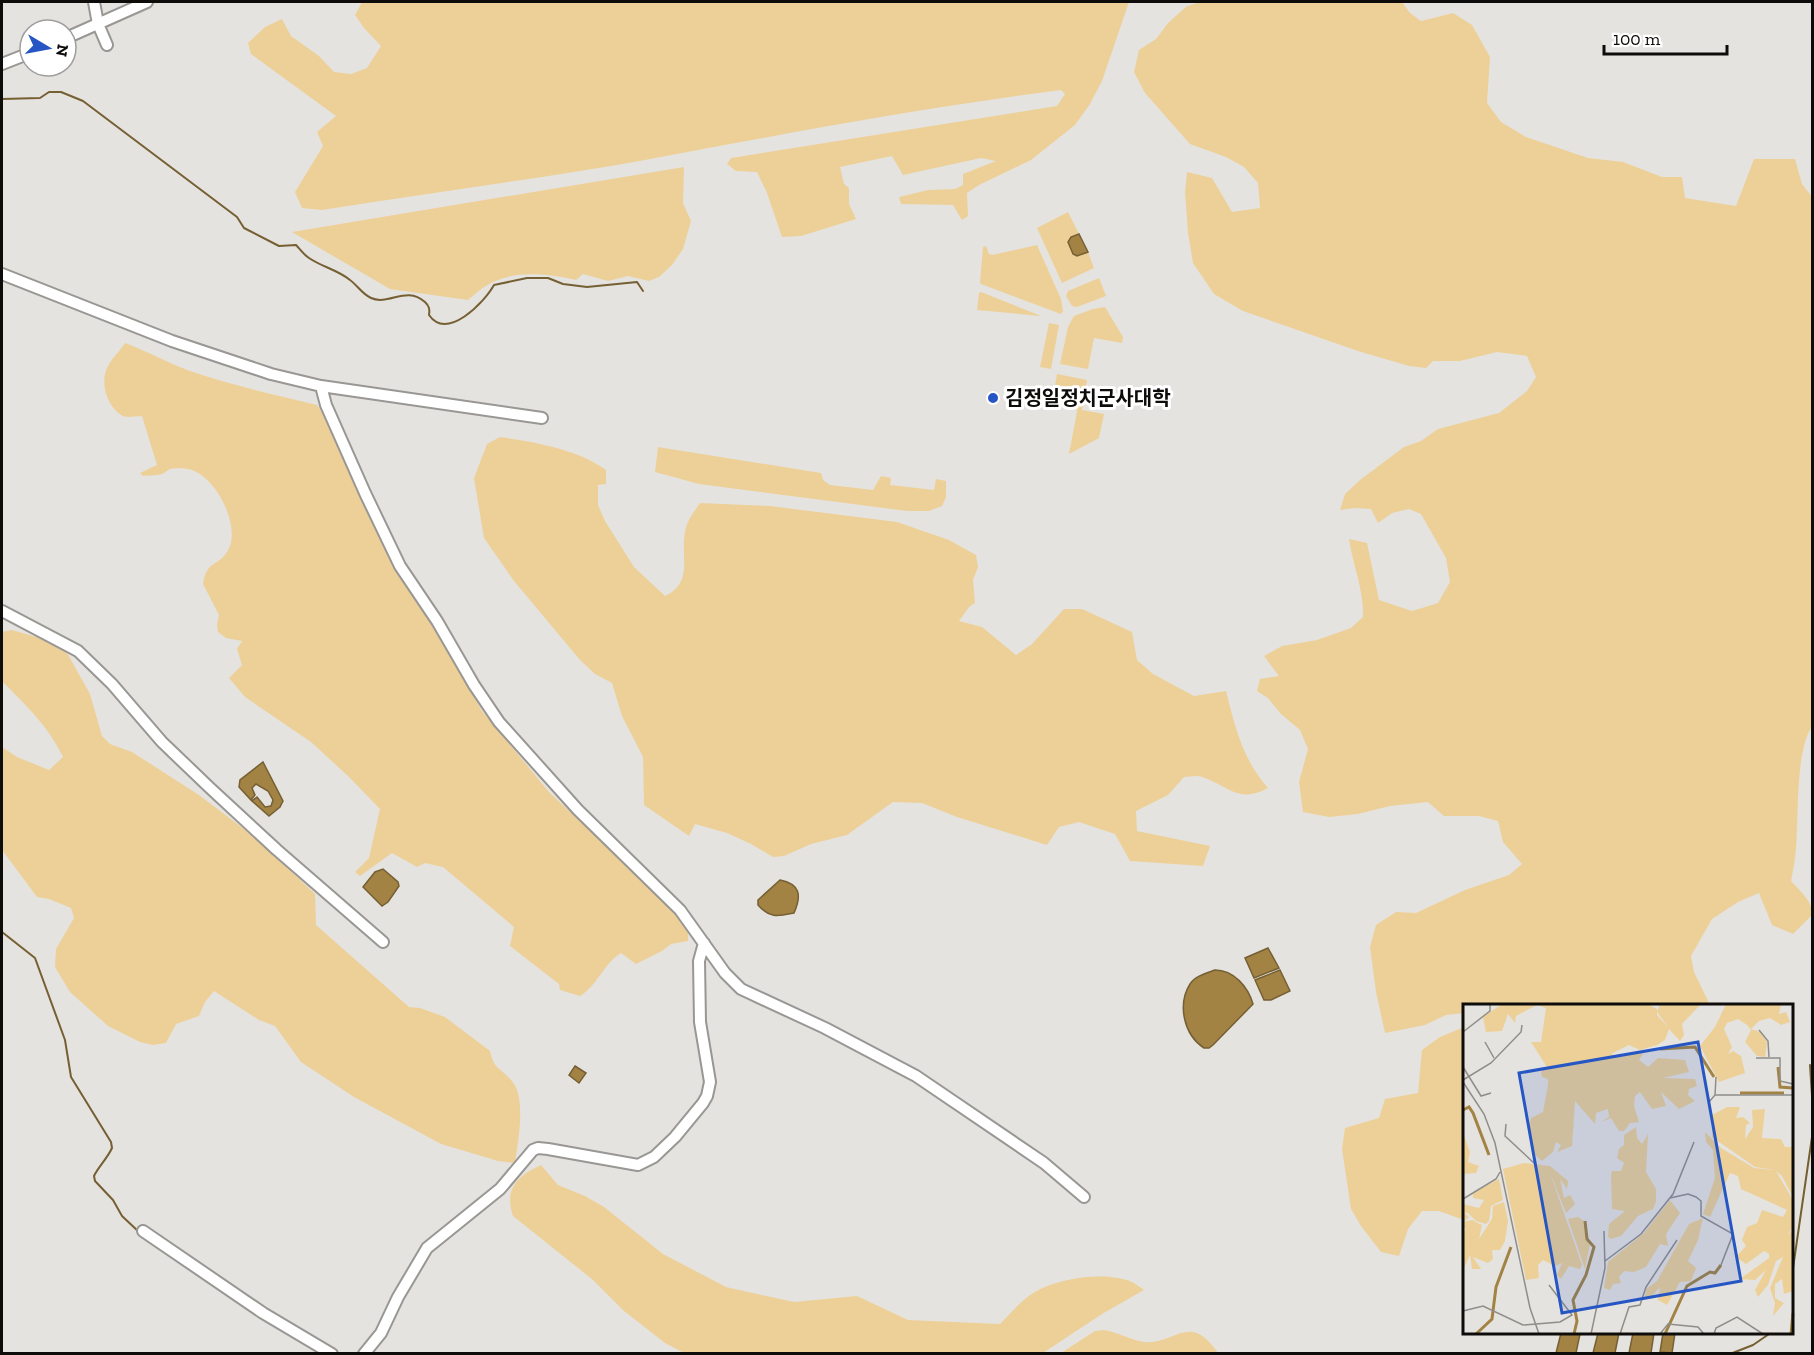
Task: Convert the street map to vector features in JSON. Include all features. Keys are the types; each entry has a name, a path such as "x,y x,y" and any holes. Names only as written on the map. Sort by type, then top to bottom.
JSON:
{"street":[{"path":"83,2 94,3 98,24 107,45"},
{"path":"78,33 131,7 147,2"},
{"path":"2,64 18,58"},
{"path":"2,274 172,342 271,374 321,386 542,418"},
{"path":"321,386 326,405 400,566 499,722 578,810 680,910 725,973 741,989 825,1028 916,1076 1044,1163 1084,1197"},
{"path":"2,611 78,651 112,684 162,742 210,789 382,942"},
{"path":"364,1353 381,1333 398,1297 427,1248 500,1189 533,1150 548,1149 638,1165 654,1157 681,1130 708,1096 710,1082 700,1022 699,961 704,943"},
{"path":"143,1231 263,1313 332,1353"}],"shaded area":[{"path":"362,2 1129,2 1102,81 1090,104 1075,125 1031,160 967,193 968,216 962,220 953,205 901,204 899,197 928,190 955,189 963,185 963,174 996,161 981,158 903,175 892,156 840,167 844,184 849,188 849,204 856,219 801,236 782,237 757,172 736,171 727,164 731,158 1057,106 1065,94 1061,90 956,105 564,173 322,210 302,208 295,192 323,146 317,132 336,116 251,54 248,43 265,27 282,19 291,36 319,56 334,72 351,74 367,68 381,46 355,15"},
{"path":"1201,2 1402,2 1410,13 1421,21 1453,13 1472,25 1490,57 1487,103 1501,122 1526,137 1588,158 1623,162 1662,177 1682,177 1685,198 1736,206 1754,159 1795,159 1802,184 1812,197 1812,726 1800,768 1796,849 1791,881 1808,901 1812,915 1793,934 1772,925 1759,893 1738,902 1712,919 1691,956 1694,972 1710,1004 1463,1004 1463,1013 1446,1015 1425,1025 1385,1033 1376,992 1370,947 1376,925 1396,912 1416,913 1465,890 1509,875 1522,864 1503,842 1498,821 1479,816 1444,816 1428,802 1329,817 1303,812 1299,782 1308,749 1300,730 1281,714 1268,698 1257,691 1260,679 1279,676 1264,656 1282,646 1317,640 1351,628 1363,617 1362,597 1349,539 1367,543 1379,600 1412,611 1438,603 1450,582 1446,558 1421,514 1409,509 1392,513 1378,523 1371,509 1340,510 1345,494 1404,447 1421,441 1438,429 1499,413 1527,391 1536,377 1527,356 1497,352 1460,361 1433,361 1426,368 1409,366 1358,351 1243,311 1214,294 1193,263 1185,192 1187,172 1212,178 1232,212 1260,208 1258,183 1244,167 1226,157 1190,144 1145,93 1134,72 1139,50 1156,39 1168,23 1187,6"},
{"path":"684,167 683,203 691,221 683,249 672,265 659,277 649,281 628,276 608,281 583,274 576,280 544,275 511,276 491,283 468,300 390,289 292,232"},
{"path":"1068,212 1079,234 1071,237 1068,242 1073,254 1078,256 1088,252 1094,268 1062,283 1037,228"},
{"path":"1079,234 1088,252 1077,256 1073,254 1068,242 1071,237"},
{"path":"1037,245 1061,299 1063,311 1061,314 980,282 983,247 986,246 989,254 992,255"},
{"path":"1099,278 1106,296 1077,307 1072,306 1066,296 1068,291"},
{"path":"981,292 1041,316 977,310"},
{"path":"1105,307 1123,337 1122,343 1094,338 1088,369 1060,364 1068,327 1074,316"},
{"path":"1049,323 1059,325 1051,369 1040,367"},
{"path":"125,343 206,376 317,405 326,418 397,570 435,629 482,711 549,792 677,913 688,931 688,941 671,944 636,964 621,953 580,996 560,990 559,984 510,946 514,927 443,867 425,863 417,867 392,853 360,876 355,872 369,858 380,809 311,742 245,697 229,678 242,665 237,649 242,641 226,638 218,632 219,615 203,584 207,571 223,557 231,542 232,530 229,517 217,491 198,473 179,468 157,475 143,476 140,473 157,465 142,416 125,417 117,412 106,394 104,379 108,366"},
{"path":"1057,374 1087,380 1082,410 1104,414 1099,438 1069,454 1081,390 1055,385"},
{"path":"500,437 541,444 569,452 606,470 606,484 598,485 598,505 605,521 634,567 665,596 674,590 683,576 686,528 700,503 770,506 897,522 949,540 976,555 978,567 973,580 975,603 969,607 959,621 982,627 1016,655 1032,644 1064,609 1082,609 1132,632 1137,660 1153,674 1194,696 1226,691 1246,754 1268,788 1241,794 1202,777 1184,777 1168,795 1136,811 1137,831 1210,846 1203,866 1130,861 1115,834 1079,822 1059,827 1047,845 957,817 922,803 893,802 847,835 811,844 784,856 773,857 727,833 695,824 689,836 644,805 643,757 622,716 612,683 595,674 580,660 514,581 484,538 474,478 487,444"},
{"path":"658,447 821,473 823,480 830,485 873,490 881,476 891,478 890,485 934,490 936,479 946,481 946,497 942,506 929,511 907,511 699,484 655,472"},
{"path":"12,630 36,637 66,651 90,694 102,736 110,744 132,752 199,795 252,835 315,894 316,925 409,1007 420,1008 445,1017 490,1051 495,1065 511,1080 519,1097 520,1120 515,1163 498,1161 441,1144 354,1097 301,1062 275,1026 259,1020 214,991 205,1002 199,1016 176,1024 166,1043 153,1045 140,1042 108,1026 70,992 55,967 56,949 74,918 71,908 37,897 2,850 2,747 17,757 49,770 63,757 43,725 2,681 2,632"},
{"path":"263,762 283,801 280,807 269,816 252,801 257,797 265,807 271,806 273,800 268,791 256,784 252,788 255,795 251,800 239,787 240,780"},
{"path":"383,869 398,882 399,886 388,902 382,906 363,887 375,872"},
{"path":"780,880 792,884 798,891 794,913 771,914 758,905 758,900"},
{"path":"1268,948 1279,968 1254,978 1245,958"},
{"path":"1215,970 1234,976 1244,986 1253,1004 1213,1045 1204,1048 1187,1028 1183,1010 1184,1001 1192,981"},
{"path":"1280,970 1290,991 1271,1000 1264,1000 1255,980"},
{"path":"1463,1027 1463,1220 1439,1211 1422,1211 1408,1229 1399,1256 1381,1252 1351,1209 1342,1149 1345,1128 1379,1118 1385,1099 1418,1093 1422,1050 1440,1037"},
{"path":"575,1066 586,1073 579,1083 569,1075"},
{"path":"541,1165 558,1185 604,1207 663,1254 726,1287 794,1302 857,1296 908,1320 1000,1324 1030,1295 1056,1283 1082,1278 1109,1277 1132,1282 1144,1290 1102,1314 1043,1353 684,1353 665,1343 624,1311 593,1280 513,1216 510,1198 515,1184 525,1174"},
{"path":"1104,1330 1144,1342 1155,1342 1190,1332 1199,1334 1218,1353 1061,1353 1095,1331"},
{"path":"1561,1334 1580,1334 1576,1353 1556,1353"},
{"path":"1598,1334 1619,1334 1615,1353 1593,1353"},
{"path":"1633,1334 1654,1334 1651,1353 1629,1353"},
{"path":"1663,1334 1675,1334 1672,1353 1660,1352"}],"waterway":[{"path":"2,99 40,98 49,92 61,92 83,101 237,217 244,228 279,246 296,245 307,257 353,282 371,298 384,300 404,295 418,297 425,302 429,315 437,322 445,324 455,322 474,309 494,285 527,278 548,278 563,284 587,287 637,282 643,291"},
{"path":"2,932 35,958 65,1040 71,1077 111,1142 112,1148 94,1176 95,1181 113,1200 122,1216 139,1232"},
{"path":"1810,1065 1812,1096"},
{"path":"1793,1268 1812,1137"},
{"path":"1730,1354 1753,1345 1769,1334"}],"place":[{"name":"김정일정치군사대학","path":"993,398"}]}
